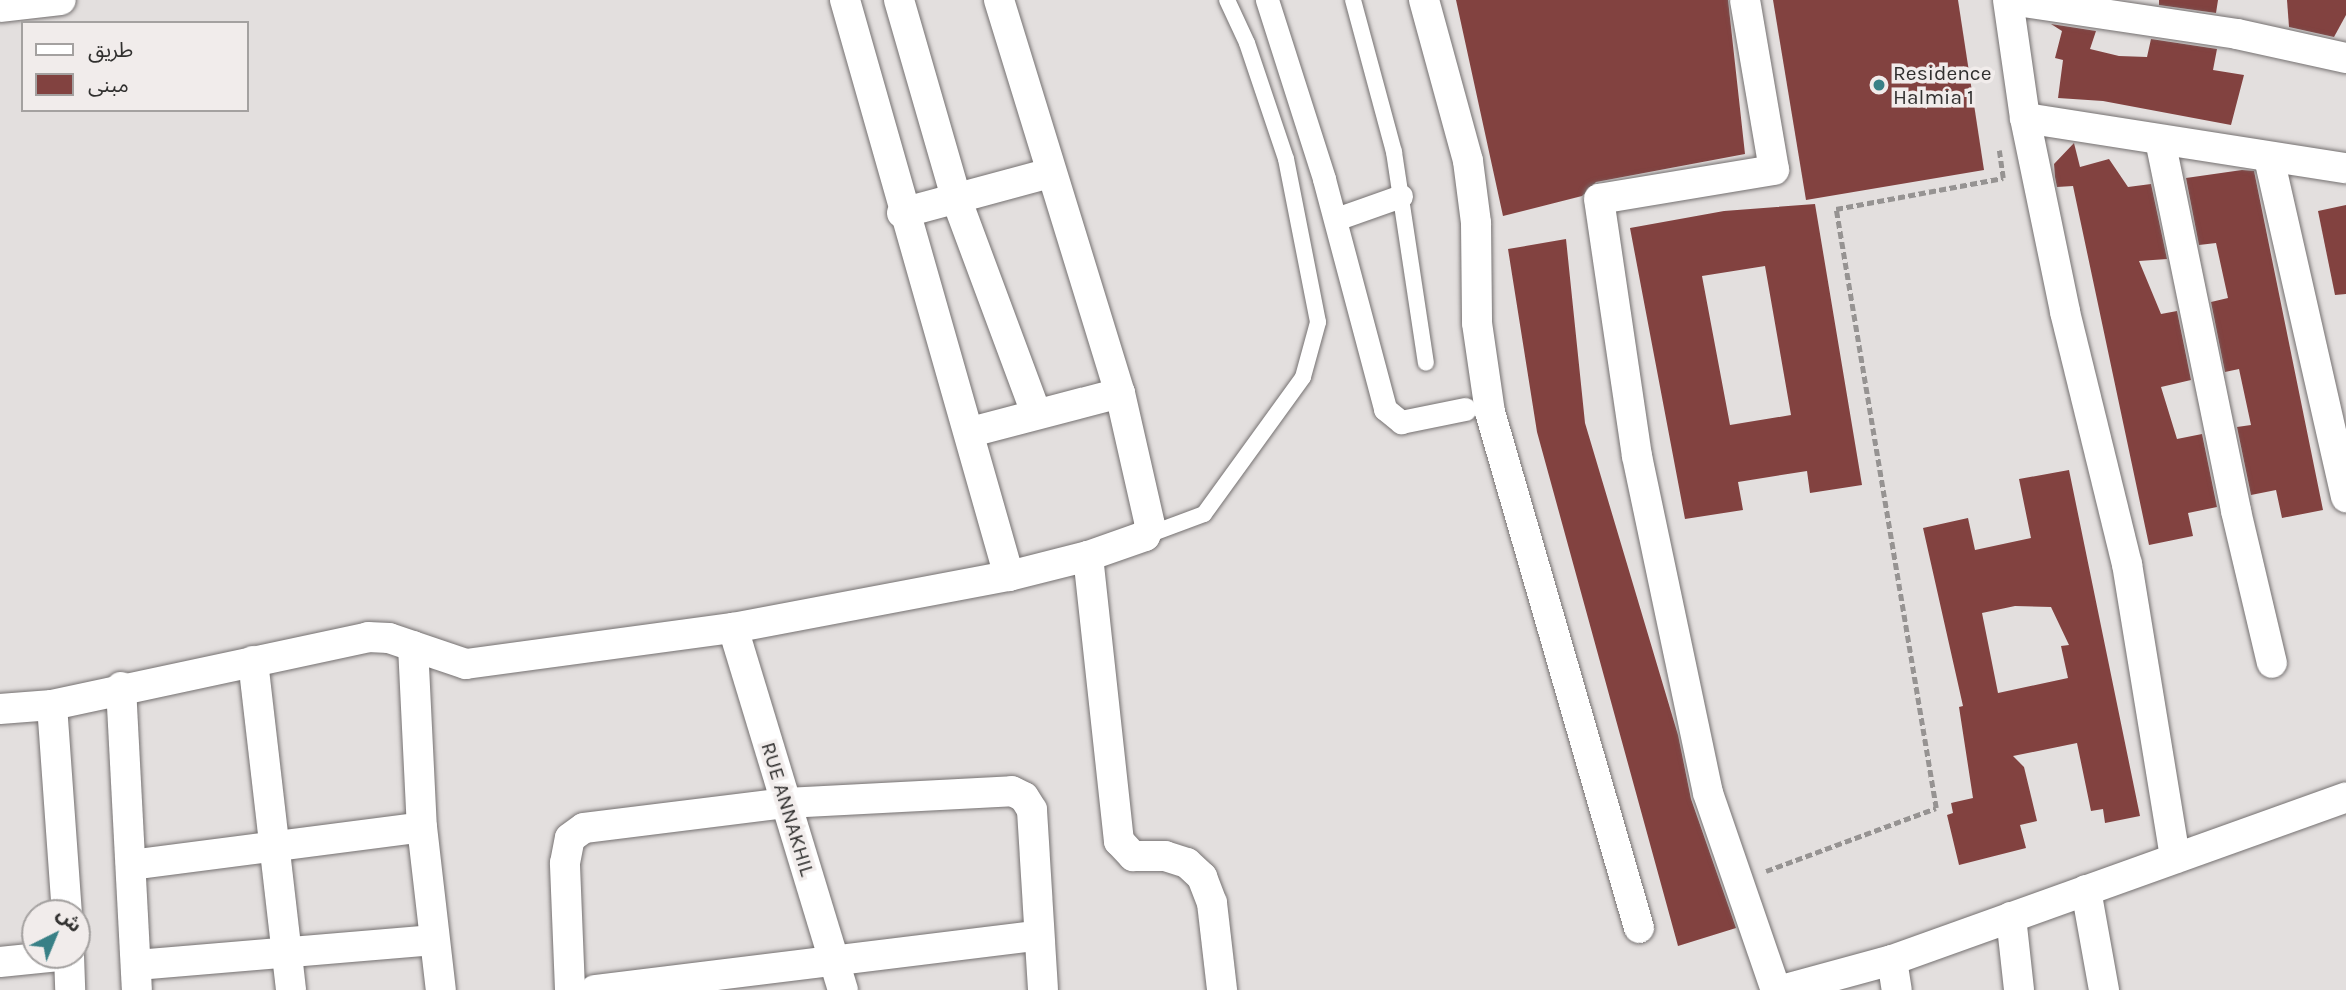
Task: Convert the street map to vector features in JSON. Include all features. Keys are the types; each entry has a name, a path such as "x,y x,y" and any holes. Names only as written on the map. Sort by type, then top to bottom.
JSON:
{"street":[{"path":"0,7 61,0"},
{"path":"845,0 902,213 971,432 1009,576"},
{"path":"898,0 956,198 1036,413"},
{"path":"0,709 52,705 121,687 368,637 413,646 466,664 733,628 1009,576 1088,556 1145,536 1150,525 1120,393 1050,173 999,0"},
{"path":"1267,0 1335,219 1385,409 1401,422 1465,409"},
{"path":"1424,0 1468,161 1476,223 1477,323 1490,412 1639,928"},
{"path":"1745,0 1774,170 1599,199 1637,456 1708,793 1739,881 1784,989 1892,960 2346,797"},
{"path":"2175,858 2127,564 2065,312 2025,118 2009,0 2237,34 2346,58"},
{"path":"2025,118 2346,168"},
{"path":"2160,140 2272,663"},
{"path":"2269,158 2346,497"},
{"path":"902,213 1050,173"},
{"path":"1335,219 1401,196"},
{"path":"971,432 1120,393"},
{"path":"1088,556 1119,841 1133,856 1165,856 1187,863 1202,877 1212,903 1222,990"},
{"name":"RUE ANNAKHIL","path":"733,628 843,990"},
{"path":"413,646 422,827 440,990"},
{"path":"253,660 291,990"},
{"path":"121,687 137,978 286,950 434,940"},
{"path":"52,705 66,899"},
{"path":"570,990 565,863 574,833 608,823 786,803 1017,793 1031,810 1037,850 1037,936 1043,990"},
{"path":"131,865 422,827"},
{"path":"2086,890 2104,990"},
{"path":"2011,917 2019,990"},
{"path":"595,990 1037,936"},
{"path":"0,962 69,955 70,990"},
{"path":"1892,960 1897,990"}],"lane":[{"path":"1145,536 1204,514 1303,377 1318,322 1286,159 1247,43 1227,0"},
{"path":"1353,0 1401,196 1426,363"}],"path":[{"path":"1739,881 1936,808 1836,209 2003,177 1997,136"}],"building":[{"path":"1456,0 1728,0 1745,154 1596,182 1582,196 1503,216"},
{"name":"Residence Halmia 1","path":"1773,0 1958,0 1984,170 1806,200"},
{"path":"2159,0 2218,0 2216,13 2159,5"},
{"path":"2287,0 2346,0 2346,15 2334,37 2289,27"},
{"path":"2051,24 2096,31 2090,49 2119,56 2147,57 2151,39 2217,49 2213,70 2244,75 2231,125 2103,101 2058,98 2063,60 2055,58 2062,31"},
{"path":"2074,143 2080,167 2109,159 2128,187 2151,184 2167,259 2139,261 2161,314 2177,311 2191,380 2161,387 2177,439 2202,434 2217,507 2188,513 2193,536 2149,545 2073,186 2057,187 2055,177 2054,164"},
{"path":"2242,170 2254,171 2323,510 2282,518 2276,490 2251,495 2237,427 2251,425 2239,369 2225,372 2211,302 2228,298 2216,243 2199,245 2186,178"},
{"path":"1815,204 1862,485 1810,493 1807,471 1738,482 1743,510 1685,519 1630,228 1724,211","holes":["1765,266 1791,415 1730,425 1702,276"]},
{"path":"2346,205 2346,294 2335,295 2318,211"},
{"path":"1566,239 1585,423 1678,735 1691,799 1736,928 1678,946 1537,432 1508,249"},
{"path":"2069,470 2140,816 2105,823 2103,809 2091,811 2077,743 2013,756 2024,767 2037,821 2020,825 2026,848 1959,865 1947,815 1953,813 1951,803 1973,798 1959,707 1963,706 1923,528 1968,518 1975,550 2031,538 2019,479","holes":["2015,606 2051,607 2069,645 2061,646 2068,678 1998,693 1982,613"]}],"place":[{"name":"Residence Halmia 1","path":"1879,85"}]}
